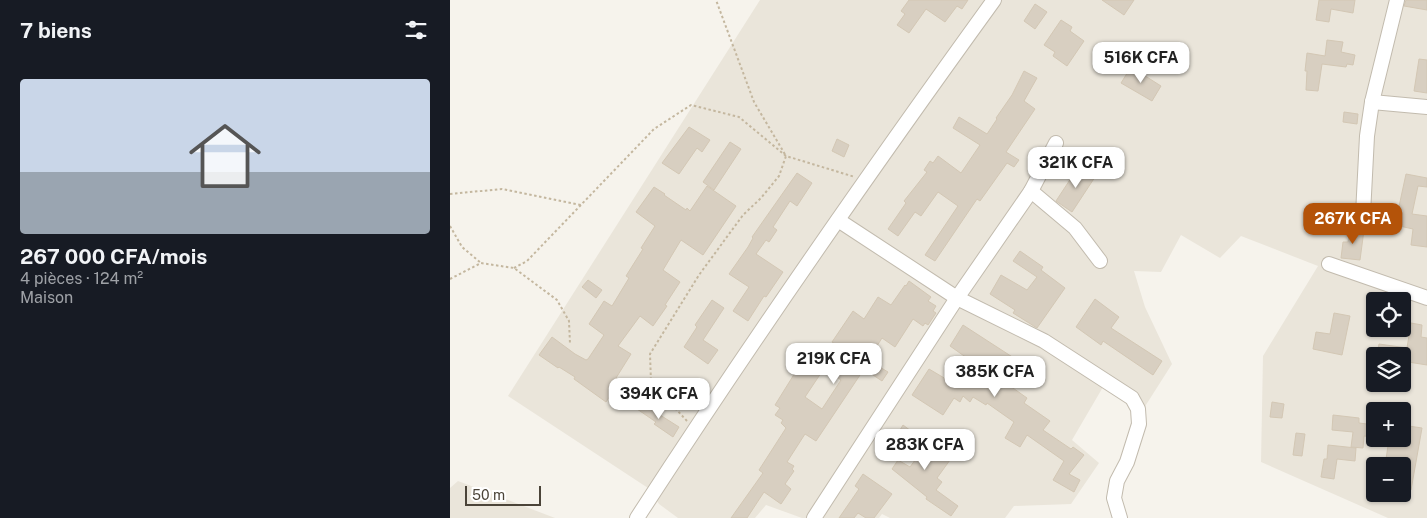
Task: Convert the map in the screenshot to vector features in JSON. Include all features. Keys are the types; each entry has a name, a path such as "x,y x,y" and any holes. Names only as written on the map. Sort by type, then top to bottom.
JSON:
{"street":[{"path":"637,518 864,180 994,0"},
{"path":"1357,218 1363,214 1367,136 1372,102 1397,0"},
{"path":"1372,102 1427,107"},
{"path":"814,518 957,298 1031,191 1056,143"},
{"path":"1031,191 1075,228 1100,261"},
{"path":"838,220 957,298 1063,352 1132,398 1138,409 1139,424 1127,462 1117,481 1114,498 1120,518"},
{"path":"1328,264 1427,298"}],"path":[{"path":"695,429 651,382 650,354 699,275 726,237 743,215 762,198 779,176 786,156 754,102 716,0"},
{"path":"514,268 527,261 654,129 691,105 739,117 786,156 864,180"},
{"path":"450,194 502,189 581,205"},
{"path":"450,226 462,247 481,263 514,268 557,300 569,321 570,344"},
{"path":"450,280 481,263"}],"shaded area":[{"path":"760,0 1427,0 1427,518 1388,518 1261,462 1263,356 1318,266 1241,236 1220,258 1181,235 1161,272 1134,271 1145,307 1172,364 1144,408 1103,387 1072,440 1099,463 1071,504 1014,506 1005,518 890,518 882,514 879,518 802,518 766,505 755,518 678,518 659,504 648,488 508,396"},
{"path":"458,481 555,518 450,518 450,488"}],"building":[{"path":"909,0 968,0 962,9 957,6 945,22 926,9 909,33 897,25 905,14 901,11"},
{"path":"1102,0 1134,0 1124,15"},
{"path":"1319,0 1355,0 1353,13 1331,9 1329,22 1316,20"},
{"path":"1406,0 1427,0 1427,10 1404,6"},
{"path":"1035,4 1047,12 1035,29 1024,21"},
{"path":"1061,20 1072,27 1070,31 1084,41 1067,66 1053,56 1055,52 1044,45"},
{"path":"1327,40 1343,42 1341,52 1355,55 1353,65 1347,64 1346,67 1322,64 1318,91 1306,90 1307,71 1305,71 1307,53 1325,56"},
{"path":"1419,59 1427,60 1427,93 1414,91"},
{"path":"1131,67 1161,86 1152,101 1121,83"},
{"path":"1024,71 1037,78 1024,101 1035,109 1006,152 1019,160 1014,167 1007,163 980,201 977,199 935,261 925,255 958,206 938,192 921,216 915,212 898,236 888,229 906,203 904,201 927,172 924,170 930,161 933,163 938,156 961,173 980,145 953,128 959,117 987,134 1012,95"},
{"path":"1344,112 1358,114 1357,124 1343,122"},
{"path":"689,127 710,140 702,152 697,148 679,174 662,163"},
{"path":"837,139 849,145 844,157 832,151"},
{"path":"730,142 741,149 714,190 703,182"},
{"path":"1079,166 1095,177 1072,212 1056,201"},
{"path":"797,173 812,183 797,206 790,201 773,227 777,230 769,242 766,240 756,254 783,272 766,297 764,296 748,321 733,311 749,287 729,274 748,247 752,237"},
{"path":"1406,174 1427,178 1427,187 1418,186 1412,214 1427,216 1427,247 1411,245 1413,229 1395,225"},
{"path":"707,186 736,206 703,255 681,240 663,270 680,282 653,326 640,316 618,346 631,354 616,378 620,381 606,402 574,379 575,377 539,355 552,337 575,354 586,360 588,359 604,335 589,324 604,301 612,306 629,278 626,276 643,249 641,248 655,226 636,212 654,187 690,211"},
{"path":"1350,228 1364,230 1360,260 1341,258 1343,242 1348,242"},
{"path":"1020,251 1043,267 1041,270 1065,288 1037,328 1013,313 1015,310 990,294 1001,275 1027,290 1037,277 1013,261"},
{"path":"588,280 602,290 596,298 582,287"},
{"path":"909,281 931,297 928,301 936,306 933,311 936,313 928,325 925,323 923,326 913,319 895,347 882,338 868,360 888,372 882,381 864,369 816,441 805,434 787,462 794,466 792,469 794,471 785,484 791,489 781,504 764,492 747,518 731,518 763,473 759,470 786,428 781,423 783,420 775,415 780,408 775,405 803,360 821,373 805,397 822,409 841,380 828,371 843,349 832,342 853,311 864,319 878,297 891,305"},
{"path":"1095,299 1119,317 1111,328 1162,361 1153,375 1103,341 1101,345 1076,327"},
{"path":"712,300 724,308 703,340 718,350 708,364 684,347 697,327 695,325"},
{"path":"1334,313 1350,316 1342,355 1313,349 1316,332 1330,334"},
{"path":"1411,323 1422,325 1421,337 1427,338 1427,365 1411,362 1411,347 1407,347 1409,337 1411,337"},
{"path":"963,325 1017,360 1003,381 1027,398 1024,403 1050,421 1043,430 1071,449 1073,447 1084,455 1069,474 1080,480 1074,492 1053,480 1064,461 1027,435 1020,447 1005,438 1014,422 987,403 986,405 973,397 970,402 963,396 960,402 954,398 943,415 912,395 929,369 951,382 967,358 950,346"},
{"path":"1379,344 1400,347 1378,347"},
{"path":"1272,402 1284,404 1282,418 1270,417"},
{"path":"641,403 679,427 673,437 637,409"},
{"path":"1333,415 1359,418 1359,423 1366,424 1366,436 1364,436 1363,448 1351,447 1353,432 1332,430"},
{"path":"903,425 950,460 937,478 942,482 936,490 958,506 951,516 926,499 927,497 892,469 898,460 910,467 921,452 897,435"},
{"path":"1411,426 1422,428 1411,490 1411,457 1386,457 1388,447 1411,447"},
{"path":"1296,433 1305,434 1302,456 1293,455"},
{"path":"1328,445 1356,448 1355,461 1337,459 1334,479 1321,477 1324,459 1327,459"},
{"path":"863,474 892,494 874,518 866,518 858,513 854,518 839,518 859,489 855,486"}]}
